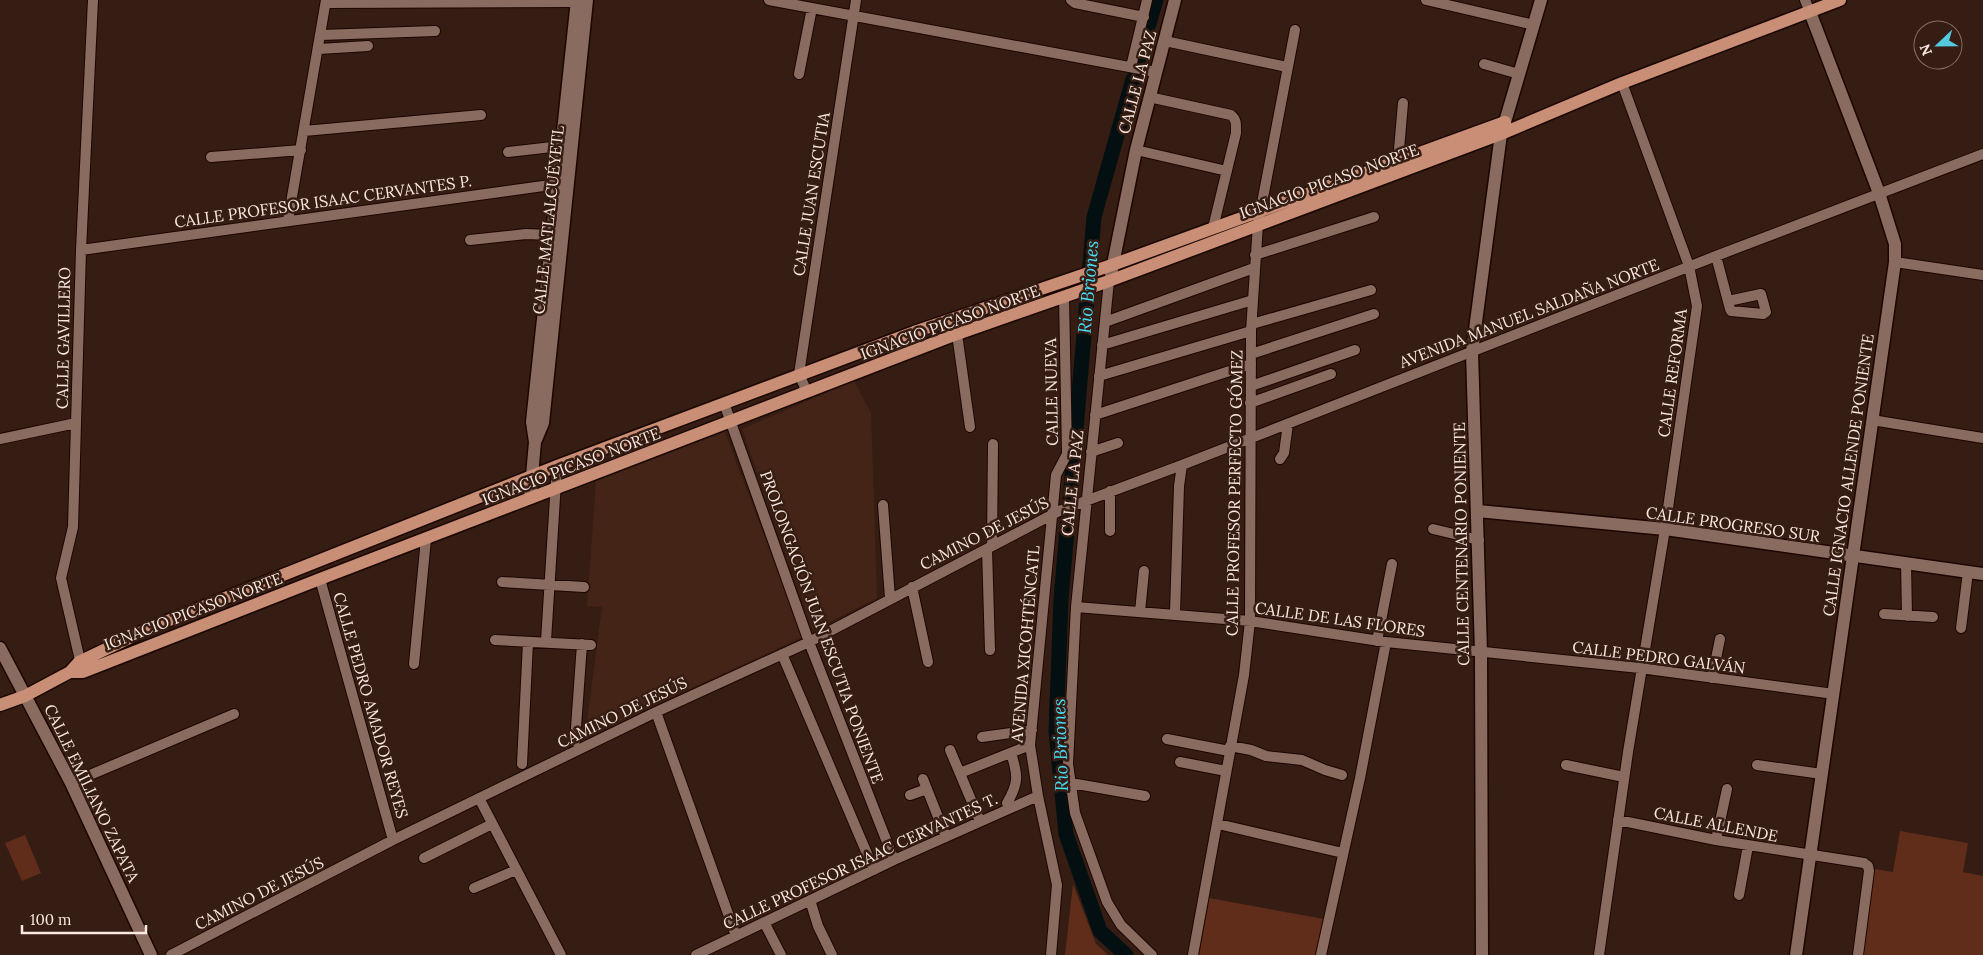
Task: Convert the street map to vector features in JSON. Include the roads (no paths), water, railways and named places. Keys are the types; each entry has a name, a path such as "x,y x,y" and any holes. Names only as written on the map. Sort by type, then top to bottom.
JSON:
{"main road":[{"name":"IGNACIO PICASO NORTE","path":"81,667 152,626 557,466 800,374 1213,228 1259,218 1622,83 1808,6 1840,0"},
{"name":"IGNACIO PICASO NORTE","path":"0,705 25,696 81,667 426,539 958,334 1109,282 1398,161 1503,128"}],"street":[{"name":"CALLE GAVILLERO","path":"81,667 60,578 73,528 81,250 93,0"},
{"path":"769,0 1156,72"},
{"name":"CALLE JUAN ESCUTIA","path":"806,392 800,374 856,0"},
{"path":"1071,0 1075,3 1144,17"},
{"name":"CALLE LA PAZ","path":"1131,68 1147,0"},
{"name":"CALLE LA PAZ","path":"1152,955 1121,925 1107,902 1075,814 1068,764 1076,607 1109,282 1136,150 1175,0"},
{"path":"1426,0 1534,25"},
{"name":"CALLE CENTENARIO PONIENTE","path":"1482,955 1481,652 1472,352 1503,128 1541,0"},
{"path":"288,220 326,2 580,1"},
{"name":"CALLE MATLALCUÉYETL","path":"530,498 535,442 532,422 552,235 563,183 561,146 580,1"},
{"name":"CALLE MATLALCUÉYETL","path":"535,442 543,423 580,1"},
{"name":"CALLE IGNACIO ALLENDE PONIENTE","path":"1796,955 1895,262 1895,244 1880,193 1808,6"},
{"path":"799,74 812,8"},
{"name":"CALLE PROFESOR PERFECTO GÓMEZ","path":"1193,955 1244,675 1250,621 1250,403 1254,268 1259,218 1295,30"},
{"path":"321,35 435,31"},
{"path":"1164,41 1287,67"},
{"path":"319,49 368,46"},
{"path":"1484,64 1519,74"},
{"name":"CALLE REFORMA","path":"1599,955 1640,668 1665,529 1697,306 1689,266 1622,83"},
{"path":"1149,97 1231,115 1237,123 1213,228"},
{"path":"1398,161 1403,103"},
{"path":"304,131 481,115"},
{"path":"508,152 561,146"},
{"path":"211,157 301,150"},
{"path":"1136,150 1227,171"},
{"name":"AVENIDA MANUEL SALDAÑA NORTE","path":"1086,499 1182,465 1689,266 1983,154"},
{"name":"CALLE PROFESOR ISAAC CERVANTES P.","path":"81,250 563,183"},
{"path":"1255,255 1374,217"},
{"path":"470,240 526,234 552,235"},
{"path":"1716,256 1728,301"},
{"path":"1895,262 1983,275"},
{"path":"1105,322 1254,268"},
{"path":"1099,376 1371,290"},
{"name":"CALLE NUEVA","path":"1052,514 1056,475 1067,454 1069,296"},
{"path":"1102,346 1253,300"},
{"path":"1095,415 1374,314"},
{"path":"958,334 970,427"},
{"path":"1251,386 1355,350"},
{"path":"1250,403 1330,374"},
{"name":"PROLONGACIÓN JUAN ESCUTIA PONIENTE","path":"724,403 809,642 894,860"},
{"path":"1872,420 1983,438"},
{"path":"0,439 76,422"},
{"path":"1280,459 1284,453 1288,424"},
{"path":"1091,452 1118,443"},
{"path":"990,650 989,548 993,444"},
{"path":"1175,614 1179,486 1182,465"},
{"path":"546,641 548,584 557,466"},
{"path":"1110,491 1110,531"},
{"name":"CAMINO DE JESÚS","path":"172,955 478,798 656,712 809,642 1052,514 1086,499"},
{"path":"883,505 890,598"},
{"name":"CALLE PROGRESO SUR","path":"1478,511 1665,529 1852,557 1983,574"},
{"name":"AVENIDA XICOHTÉNCATL","path":"1052,514 1030,745 1038,796 1057,885 1052,955"},
{"path":"1433,529 1479,540"},
{"path":"414,664 426,539"},
{"path":"1321,955 1343,853 1382,641 1392,564"},
{"path":"1906,564 1907,616"},
{"path":"1140,612 1144,571"},
{"path":"1961,628 1968,572"},
{"name":"CALLE PEDRO AMADOR REYES","path":"320,578 393,840"},
{"path":"502,582 584,586"},
{"path":"912,587 928,662"},
{"name":"CALLE DE LAS FLORES","path":"1076,607 1250,621 1382,641 1481,652"},
{"path":"1884,614 1933,617"},
{"path":"1712,678 1720,639"},
{"path":"495,640 546,641 586,645 575,741"},
{"path":"522,764 528,642"},
{"name":"CALLE EMILIANO ZAPATA","path":"0,648 71,783 152,955"},
{"name":"CALLE PEDRO GALVÁN","path":"1481,652 1640,668 1834,694"},
{"path":"782,654 874,870"},
{"path":"656,712 736,936"},
{"path":"71,783 234,714"},
{"path":"982,737 1032,730"},
{"path":"1167,739 1251,750 1266,756 1302,760 1325,770 1342,774"},
{"path":"960,773 1030,745"},
{"path":"950,750 980,821"},
{"path":"1009,808 1007,803 1016,789 1017,779 1011,753"},
{"path":"1180,762 1226,771"},
{"path":"1566,766 1624,778"},
{"path":"1757,766 1822,774"},
{"path":"1071,783 1145,796"},
{"path":"910,795 925,784 946,837"},
{"path":"1716,840 1727,790"},
{"name":"CALLE PROFESOR ISAAC CERVANTES T.","path":"696,955 894,860 1038,796"},
{"path":"478,798 562,955"},
{"name":"CALLE ALLENDE","path":"1618,820 1748,846 1864,863 1868,866 1858,955"},
{"path":"424,858 492,824"},
{"path":"1218,824 1343,853"},
{"path":"1739,896 1748,846"},
{"path":"474,888 516,870"},
{"path":"810,900 818,926 832,955"},
{"path":"764,922 781,955"}],"waterway":[{"name":"Rio Briones","path":"1138,61 1156,0"},
{"name":"Rio Briones","path":"1070,500 1094,217 1133,79"},
{"name":"Rio Briones","path":"1068,518 1061,599 1056,731 1066,834 1100,931 1126,955"}]}
